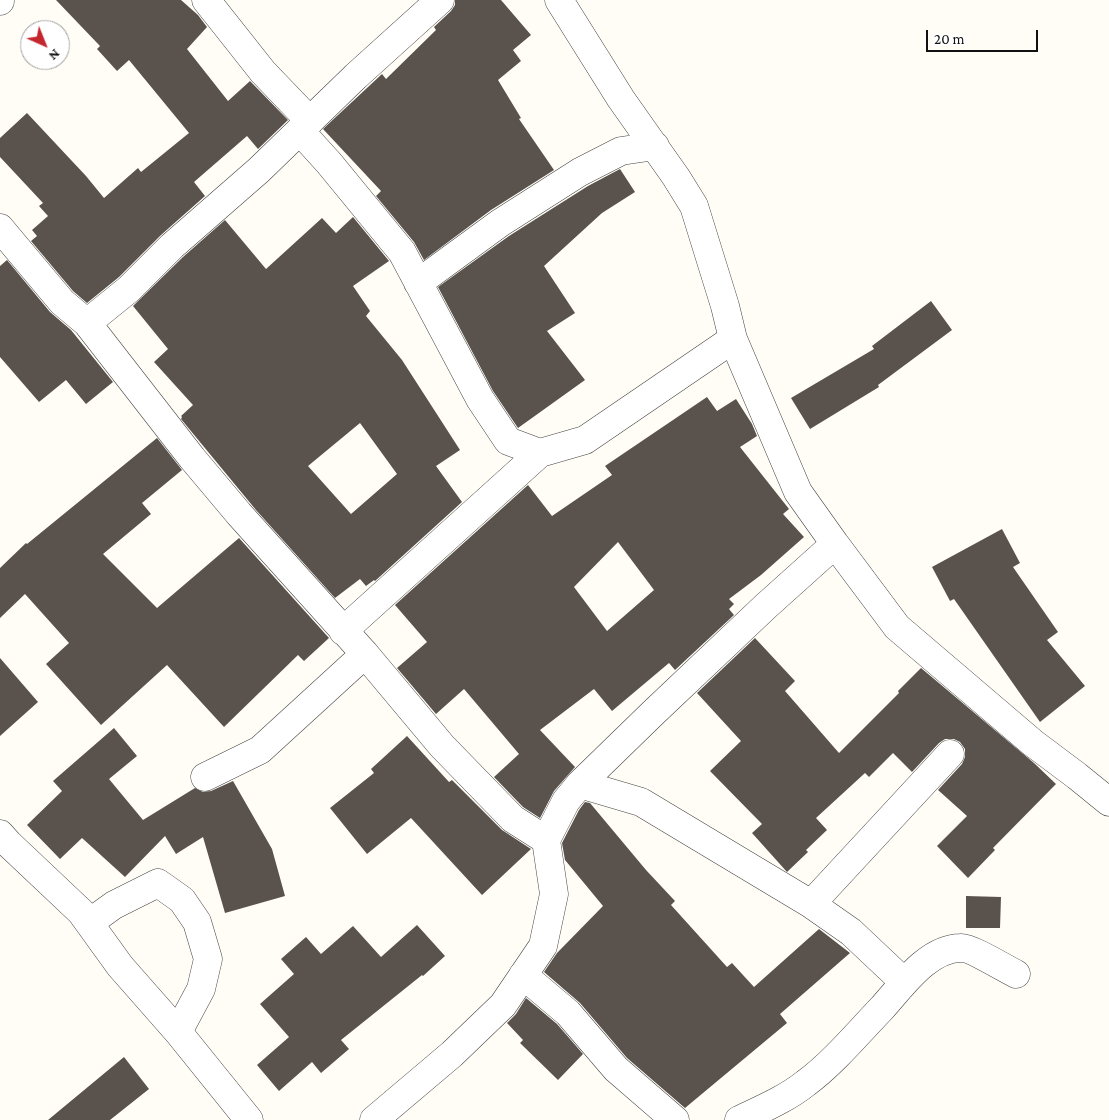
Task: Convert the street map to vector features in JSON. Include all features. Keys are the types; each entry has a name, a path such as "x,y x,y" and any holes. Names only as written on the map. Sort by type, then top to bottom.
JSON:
{"street":[{"path":"206,0 305,126 329,163 402,252 480,399 508,441 540,453"},
{"path":"86,323 129,289 172,246 259,170 356,76 440,0"},
{"path":"559,0 621,99 655,146 694,206 725,306 733,339 798,492 897,626 1033,743 1109,802"},
{"path":"418,283 500,223 580,172 621,151 655,146"},
{"path":"0,228 62,302 86,323 192,458 239,514 331,615 442,746 513,819 546,840"},
{"path":"343,631 540,453 585,440 733,339"},
{"path":"374,1120 452,1054 503,1005 543,946 554,894 546,840 566,801 580,784 766,606 835,544"},
{"path":"205,777 260,750 365,654"},
{"path":"812,904 950,754"},
{"path":"580,784 641,802 812,904 851,932 904,982"},
{"path":"0,834 81,912 120,966 178,1032 249,1120"},
{"path":"89,923 114,905 158,884 182,900 197,922 208,959 201,989 178,1032"},
{"path":"739,1120 773,1104 806,1083 844,1048 904,982 922,965 943,951 963,947 1016,974"},
{"path":"523,975 568,1013 616,1069 675,1120"}],"building":[{"path":"56,0 181,0 198,15 207,27 187,49 228,101 250,81 288,120 258,149 247,136 194,182 205,196 161,235 119,277 87,303 73,291 31,241 37,236 32,230 48,216 39,206 43,203 0,157 0,138 27,113 104,198 138,168 141,172 189,133 129,60 117,71 97,49 100,46"},
{"path":"455,0 501,0 531,35 513,50 521,61 498,80 521,118 519,119 554,170 491,210 424,260 414,242 376,196 381,191 323,129 382,74 386,79 436,30 434,27 451,11 455,5"},
{"path":"620,169 635,192 602,213 544,266 575,313 547,331 585,380 518,428 493,391 438,287 509,236 588,186"},
{"path":"353,217 389,261 353,286 370,311 366,316 402,360 460,450 436,466 462,502 375,581 366,586 360,579 335,598 256,510 181,419 181,416 193,405 154,362 168,349 133,306 183,257 225,220 266,269 322,218 336,233","holes":["360,423 397,474 351,514 308,466"]},
{"path":"7,260 50,312 71,330 113,382 86,404 66,380 39,402 0,357 0,266"},
{"path":"931,301 952,330 878,385 879,387 810,429 791,398 874,349 872,346"},
{"path":"707,397 717,411 736,399 752,424 757,436 740,447 789,509 783,514 804,537 761,575 729,599 734,604 729,609 734,615 675,670 669,663 612,711 594,689 540,730 575,767 554,791 540,818 523,807 494,777 519,754 464,689 436,714 397,668 427,642 395,605 528,485 552,516 612,475 605,466","holes":["618,542 654,590 607,631 574,587"]},
{"path":"157,438 182,470 142,503 151,514 103,554 157,608 239,538 329,638 304,661 298,655 224,727 167,665 101,725 46,664 69,643 25,594 0,618 0,568 26,543"},
{"path":"1002,529 1020,563 1013,567 1058,632 1047,640 1085,686 1040,722 954,599 950,601 932,567"},
{"path":"755,638 795,681 785,691 839,753 899,693 898,691 921,668 1034,763 1056,784 993,848 995,850 968,878 937,846 967,816 938,790 962,764 965,757 965,749 960,742 954,739 945,739 912,772 893,753 869,777 865,773 816,818 827,830 787,872 752,833 762,824 710,771 741,741 697,693"},
{"path":"0,658 38,702 0,736"},
{"path":"114,728 137,756 109,779 143,820 195,788 203,792 211,791 233,781 272,849 285,896 225,913 203,837 176,854 165,836 125,877 82,838 60,859 27,825 62,791 53,781"},
{"path":"407,736 449,782 452,780 502,830 531,849 482,895 411,818 367,854 330,808 374,773 371,769"},
{"path":"585,802 590,803 646,870 675,901 671,905 727,967 732,963 754,987 819,929 850,953 780,1014 787,1023 685,1108 627,1058 580,1003 544,972 557,953 603,906 565,860 562,843"},
{"path":"966,896 1001,897 1000,928 966,928"},
{"path":"417,925 445,956 423,976 341,1040 349,1049 321,1073 312,1062 279,1091 257,1065 289,1037 260,1004 294,974 281,959 306,937 321,954 353,926 381,957"},
{"path":"526,998 557,1024 583,1054 558,1080 520,1043 523,1040 507,1023 516,1014"},
{"path":"124,1057 149,1089 110,1120 48,1120"}]}
